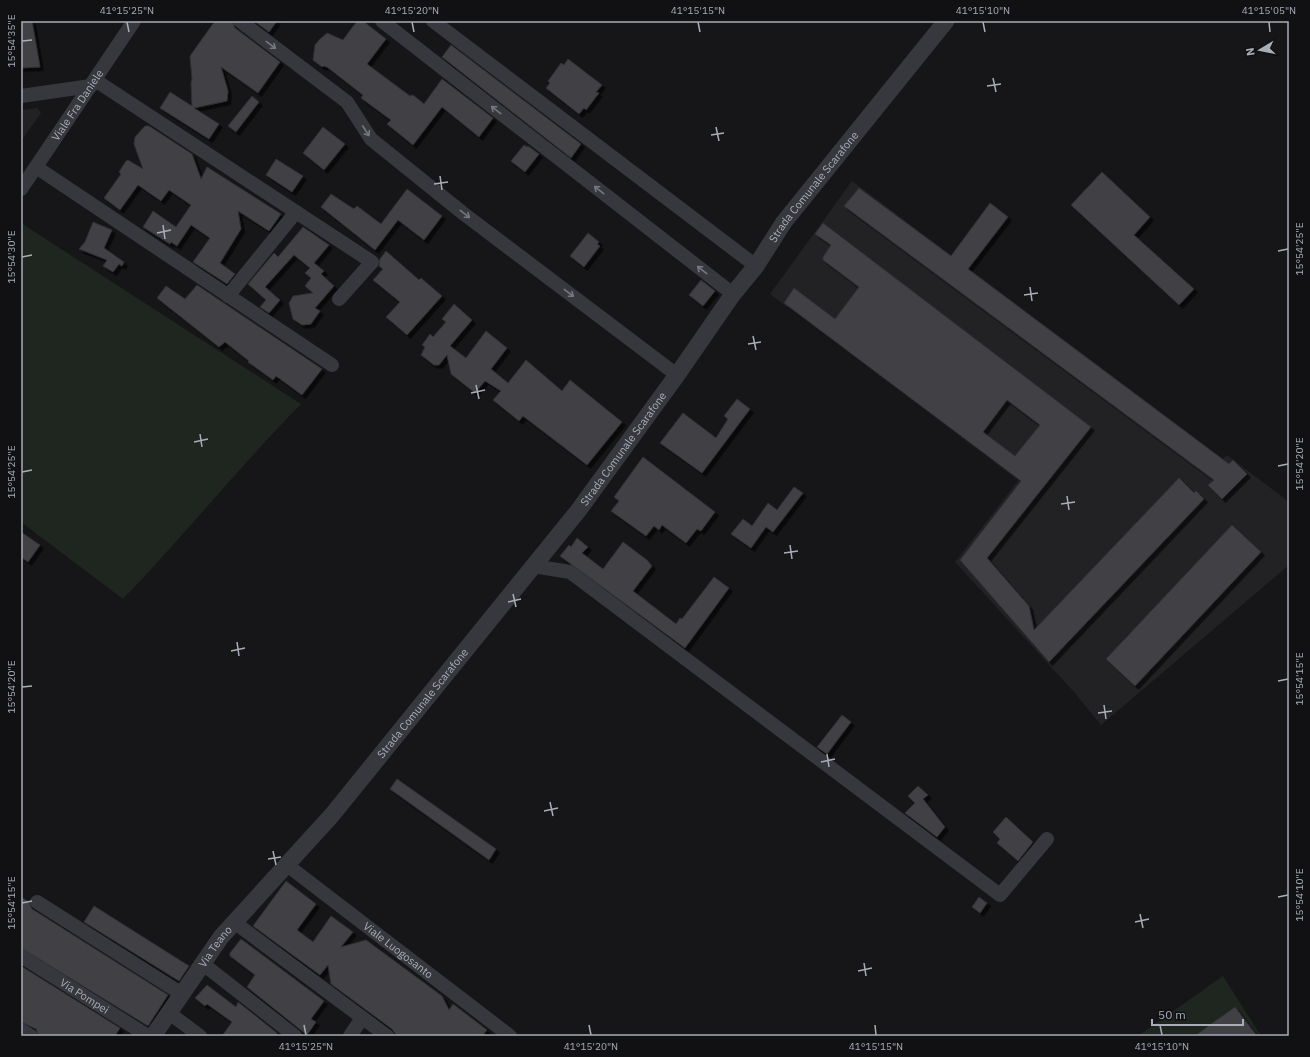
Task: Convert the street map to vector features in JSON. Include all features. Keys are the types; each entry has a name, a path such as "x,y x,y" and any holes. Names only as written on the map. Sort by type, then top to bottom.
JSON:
{"street":[{"name":"Viale Fra Daniele","path":"21,189 134,21"},
{"path":"240,21 347,102 371,139 470,218 677,375"},
{"path":"382,21 733,294"},
{"path":"433,21 756,266"},
{"name":"Strada Comunale Scarafone","path":"286,865 332,815 578,511 677,375 733,294 756,266 784,222 946,21"},
{"path":"21,96 90,87 296,212 372,262 339,299"},
{"path":"69,89 75,110"},
{"path":"36,167 332,365"},
{"path":"228,296 296,212"},
{"path":"533,566 570,572 1000,895 1047,839"},
{"name":"Via Teano","path":"153,1036 221,937 286,865"},
{"name":"Viale Luogosanto","path":"286,865 500,1034"},
{"path":"37,902 182,994"},
{"path":"234,922 387,1036"},
{"name":"Via Pompei","path":"21,956 148,1036"},
{"path":"203,964 295,1036"},
{"path":"169,1014 200,1036"},
{"path":"350,1036 362,1018"},
{"path":"21,1030 31,1036"}],"shaded area":[{"path":"37,108 41,113 21,141 21,110"},
{"path":"852,181 1223,459 1227,455 1289,502 1289,565 1101,725 1074,692 955,562 1018,481 770,294"},
{"path":"21,223 301,404 123,599 21,522"},
{"path":"1223,976 1261,1036 1138,1036"}],"building":[{"path":"21,21 32,21 40,67 21,68"},
{"path":"215,21 232,21 235,28 280,62 258,93 221,67 228,91 227,101 194,108 219,124 209,139 160,108 170,92 192,106 190,56"},
{"path":"254,21 277,21 269,32"},
{"path":"357,21 363,21 386,39 367,64 410,96 413,95 424,104 442,79 493,118 479,137 442,107 413,145 387,124 391,120 361,98 363,95 327,67 322,67 313,60 315,45 319,40 327,33 343,40"},
{"path":"451,45 581,144 571,158 442,57"},
{"path":"568,59 602,85 596,92 599,93 586,110 584,108 579,114 546,88 550,83 548,81 561,63 564,65"},
{"path":"252,96 259,102 236,132 228,126"},
{"path":"145,126 149,126 192,154 201,179 207,167 281,214 269,231 238,211 241,229 220,263 235,274 227,284 193,262 210,238 191,225 177,246 171,242 170,244 143,227 153,211 176,227 191,205 169,190 161,201 138,185 120,210 104,198 121,174 119,172 126,161 128,160 143,169 134,144 135,137"},
{"path":"323,127 345,144 324,170 303,153"},
{"path":"524,145 527,147 528,146 539,154 525,172 511,161"},
{"path":"276,159 303,176 292,192 266,175"},
{"path":"1102,172 1150,217 1134,235 1194,289 1179,305 1071,205"},
{"path":"859,188 951,256 990,203 1008,217 968,269 1229,464 1233,460 1247,474 1222,499 1208,485 1214,480 844,206"},
{"path":"407,189 442,216 424,240 398,220 375,250 321,207 331,194 354,209 357,206 381,224"},
{"path":"93,222 112,230 104,248 124,262 122,266 119,264 113,272 103,266 107,260 79,249 85,242"},
{"path":"823,223 1091,427 987,558 1029,606 1034,630 1179,478 1194,493 1196,491 1204,499 1049,662 960,560 1021,481 784,303 794,288 835,319 859,287 823,260 823,257 831,245 815,234","holes":["1007,400 1040,425 1015,456 983,432"]},
{"path":"303,227 329,245 314,263 324,271 321,274 334,286 315,308 320,311 311,324 302,325 293,319 289,303 293,296 313,293 305,286 311,278 305,273 310,268 294,255 265,287 280,300 269,313 260,307 266,300 248,284 274,253 278,257"},
{"path":"588,233 599,242 597,244 600,246 584,267 570,256"},
{"path":"386,251 419,280 421,278 442,296 407,335 386,317 400,302 373,280 383,269 379,266 380,259"},
{"path":"701,280 715,291 703,306 689,295"},
{"path":"197,285 322,369 302,395 276,376 273,380 248,362 249,361 225,342 219,347 157,298 166,286 185,299"},
{"path":"454,304 472,320 450,346 466,358 486,331 507,348 491,369 508,383 526,360 562,391 570,380 622,422 587,465 523,416 519,421 493,400 501,391 485,381 475,393 451,374 447,355 439,365 434,365 421,355 425,347 422,345 430,334 433,337 446,322 442,319"},
{"path":"737,399 750,409 702,473 660,443 683,413 716,438 728,419 724,416"},
{"path":"643,457 715,512 701,531 697,529 686,543 662,525 659,530 654,526 646,536 611,511 619,501 614,497"},
{"path":"794,487 803,493 773,532 766,527 751,548 731,534 743,519 752,526 768,503 777,510"},
{"path":"1232,525 1261,552 1135,686 1106,659"},
{"path":"21,532 40,545 28,562 21,557"},
{"path":"577,538 588,547 582,553 603,569 623,542 647,560 652,566 633,591 676,624 680,618 682,619 714,577 729,588 685,648 560,556 569,545 571,547"},
{"path":"842,715 851,722 827,754 817,747"},
{"path":"397,779 496,849 489,860 390,789"},
{"path":"918,786 928,795 923,799 945,827 937,837 905,813 915,803 908,796"},
{"path":"1006,817 1033,842 1018,861 997,843 1000,839 993,832"},
{"path":"286,881 316,904 297,930 313,942 331,916 353,932 341,947 366,940 442,996 449,1010 453,1004 487,1030 482,1036 397,1036 392,1029 331,984 328,965 320,975 253,926"},
{"path":"21,897 29,902 32,909 168,995 148,1026 21,948"},
{"path":"979,897 987,903 980,913 972,907"},
{"path":"94,906 189,966 179,981 84,922"},
{"path":"241,939 324,1001 311,1019 316,1022 307,1035 247,987 255,975 230,956 230,953"},
{"path":"21,966 120,1028 115,1036 39,1036 36,1029 21,1022"},
{"path":"207,985 236,1007 238,1002 277,1033 276,1036 222,1036 232,1022 207,1004 205,1006 195,998"},
{"path":"1235,1007 1257,1036 1195,1036 1211,1024"}]}
